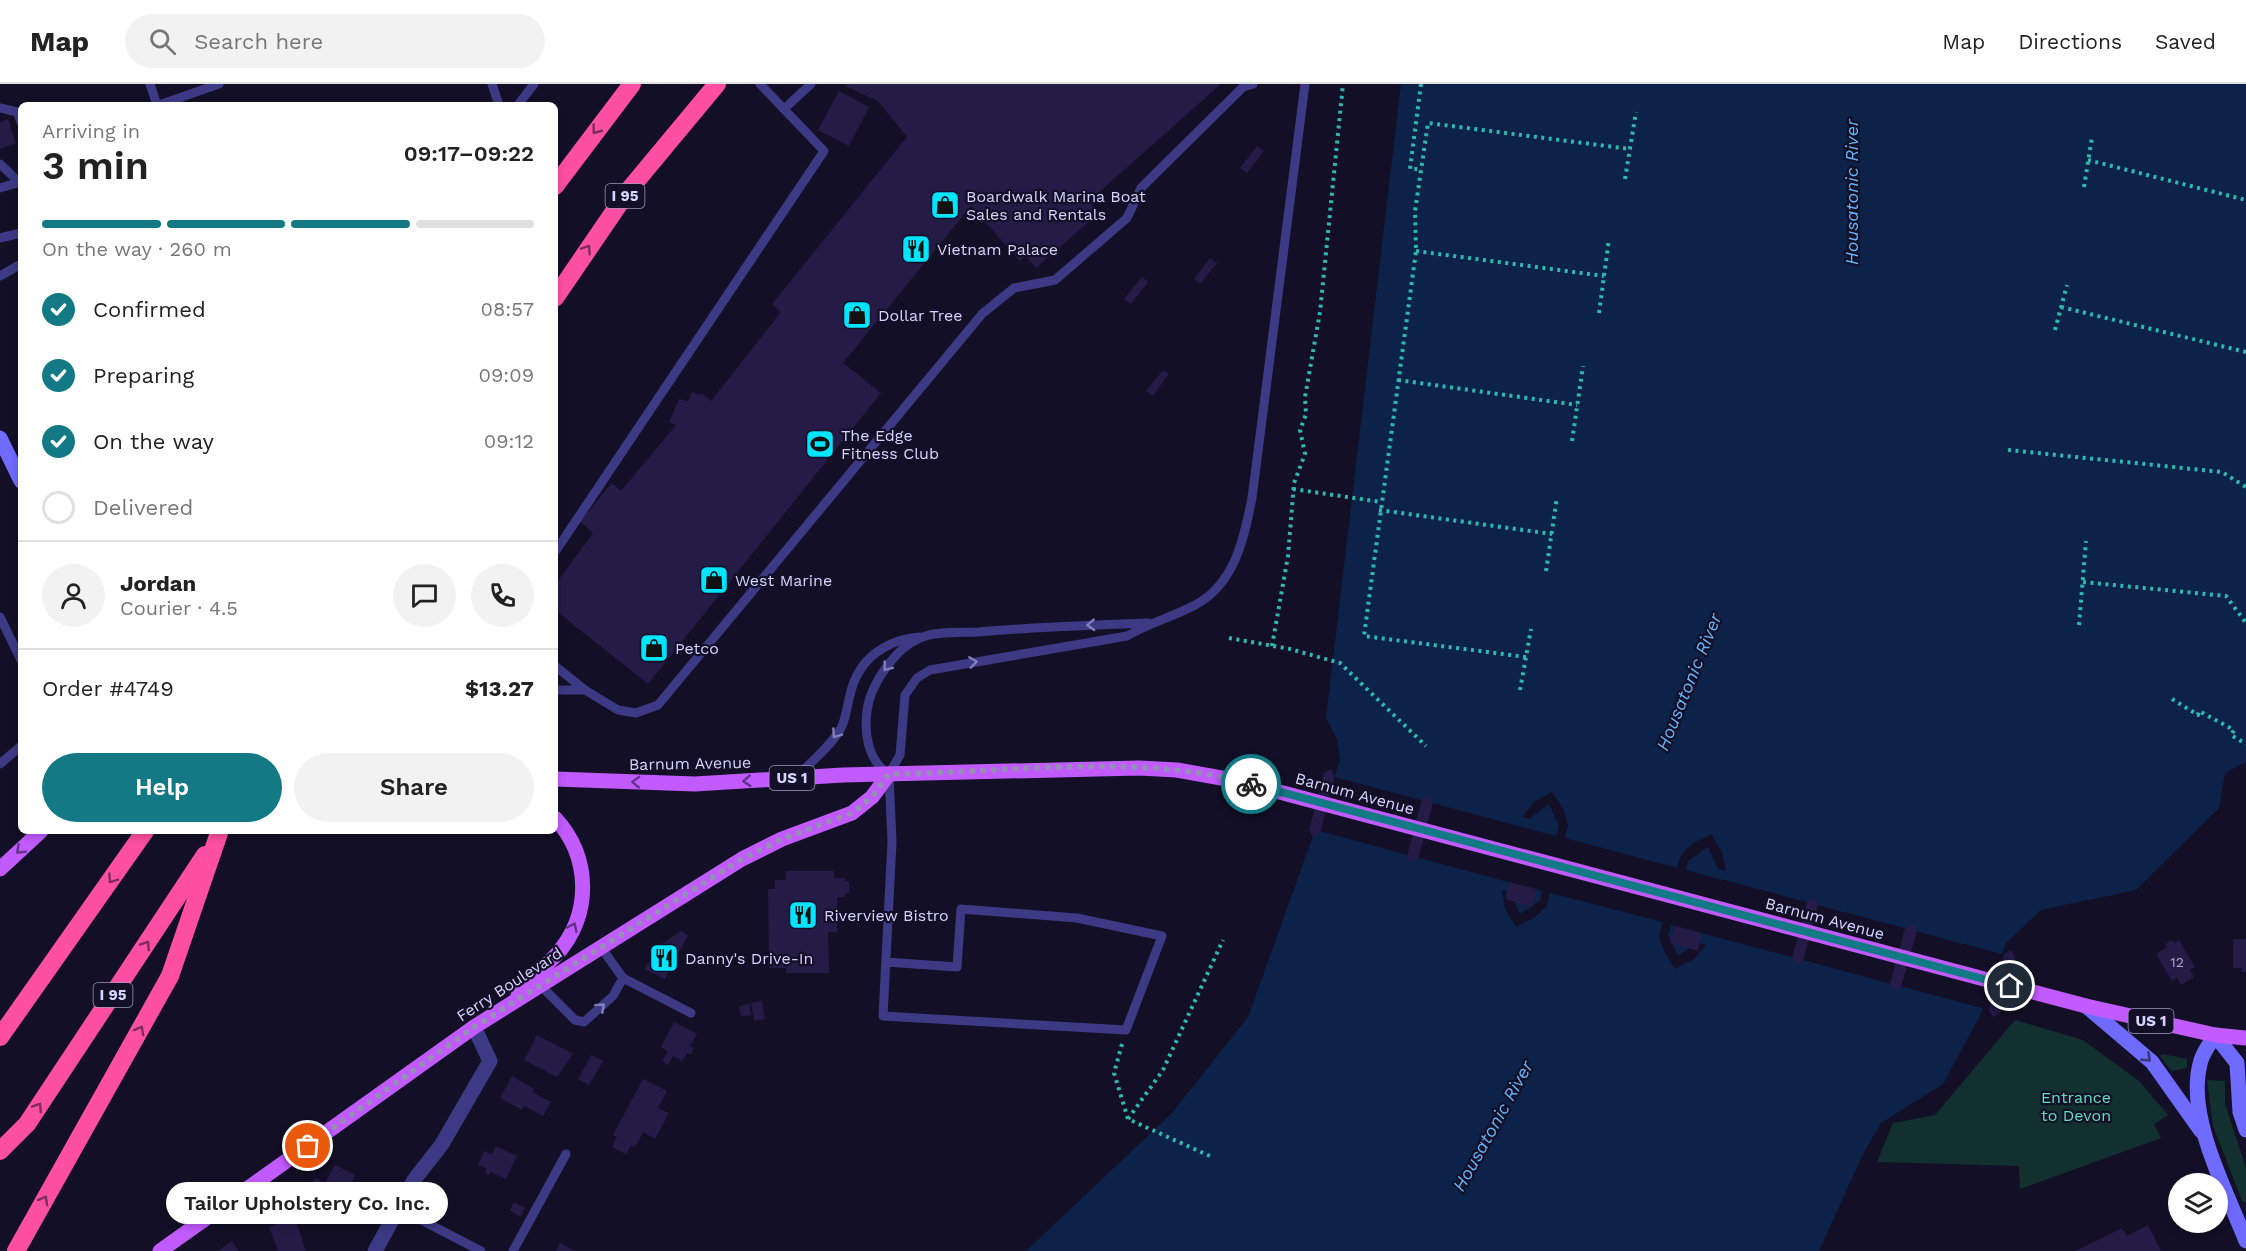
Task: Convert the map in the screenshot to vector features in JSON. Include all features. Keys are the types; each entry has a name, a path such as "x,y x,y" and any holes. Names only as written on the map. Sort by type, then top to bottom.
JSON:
{"highway":[{"path":"558,182 632,84"},
{"name":"I 95","path":"558,294 622,200 717,84"},
{"path":"0,1037 144,834"},
{"path":"16,1251 170,976 219,834"},
{"name":"I 95","path":"0,1151 27,1124 219,834"},
{"path":"0,1021 39,985"}],"main road":[{"name":"Barnum Avenue","path":"558,779 695,784 1069,768 1160,768 1207,774 2086,1006"},
{"name":"Ferry Boulevard","path":"160,1251 474,1027 742,859 782,839 852,813 872,797 889,774"},
{"path":"510,1004 564,944 581,908 583,874 578,854 568,832 558,821"},
{"path":"0,869 38,834"},
{"name":"US 1","path":"2086,1006 2216,1035 2246,1038"}],"street":[{"path":"0,438 18,475"},
{"path":"2086,1006 2152,1062 2205,1136"},
{"path":"375,1251 414,1180 442,1144 490,1061 474,1027"},
{"path":"2246,1130 2240,1112 2237,1063 2216,1035 2204,1054 2198,1074 2198,1099 2205,1136 2246,1241"}],"lane":[{"path":"150,84 157,102"},
{"path":"167,102 219,84"},
{"path":"492,84 498,102"},
{"path":"520,102 534,84"},
{"path":"558,548 824,151 760,84"},
{"path":"784,109 811,84"},
{"path":"558,668 585,690 618,710 636,713 658,705 982,314 1011,290 1048,282 1061,275 1127,218 1141,188 1243,87 1252,84"},
{"path":"886,962 957,967 961,909 1077,918 1162,936 1126,1030 884,1016 886,962 892,842 889,774 900,755 904,696 923,674 940,667 1127,636 1149,622 1194,606 1214,592 1237,557 1244,539 1252,498 1305,84"},
{"path":"0,108 16,112 18,116"},
{"path":"0,164 18,180"},
{"path":"0,188 18,183"},
{"path":"0,238 18,234"},
{"path":"0,276 18,266"},
{"path":"0,617 18,654"},
{"path":"795,778 821,753 840,729 853,683 869,659 885,645 922,637 1028,628 1149,622"},
{"path":"889,774 876,765 870,749 866,721 870,696 874,685 896,656 922,637"},
{"path":"558,690 585,690"},
{"path":"0,764 18,749"},
{"path":"600,946 623,978 691,1014"},
{"path":"541,986 575,1020 584,1022 613,996 623,978"},
{"path":"513,1251 566,1154"},
{"path":"398,1208 481,1251"}],"path":[{"path":"1272,646 1288,556 1293,489 1305,454 1300,430 1306,414 1305,397 1320,312 1343,84"},
{"path":"1421,84 1410,169 1422,169"},
{"path":"1625,179 1636,112"},
{"path":"1526,657 1364,636 1379,510 1416,251 1415,211 1428,123 1630,149"},
{"path":"2084,187 2092,137"},
{"path":"2088,160 2246,200"},
{"path":"1599,313 1609,238"},
{"path":"1416,251 1604,276"},
{"path":"2055,330 2067,285"},
{"path":"2061,307 2246,352"},
{"path":"1572,441 1583,366"},
{"path":"1398,380 1577,405"},
{"path":"2008,450 2222,472 2246,487"},
{"path":"1293,489 1381,502"},
{"path":"1546,571 1557,497"},
{"path":"1379,510 1552,534"},
{"path":"2079,626 2086,541"},
{"path":"2083,582 2226,596 2246,623"},
{"path":"1520,690 1531,628"},
{"path":"1229,638 1340,663 1426,746"},
{"path":"2172,699 2198,715 2199,711 2234,730 2232,735 2246,744"},
{"path":"1128,1119 1163,1070 1223,940"},
{"path":"1126,1030 1114,1073 1128,1119 1212,1156"}],"green space":[{"name":"Entrance to Devon","path":"2015,1020 2083,1040 2139,1081 2168,1115 2154,1124 2161,1138 2020,1189 2019,1166 1877,1162 1893,1123 1935,1115"},
{"path":"2163,1054 2187,1059 2187,1068 2171,1071 2160,1056"},
{"path":"2207,1080 2225,1081 2225,1104 2246,1168 2246,1203 2242,1201 2213,1126"}],"water":[{"name":"Housatonic River","path":"1401,84 2246,84 2246,762 2225,773 2219,808 2136,890 2041,910 2006,943 1980,1016 1943,1084 1881,1123 1863,1154 1819,1251 1026,1251 1172,1113 1248,1017 1340,761 1337,739 1326,718"}],"pier":[{"path":"1331,776 1556,836 1559,826 1549,804 1529,819 1522,817 1534,802 1552,792 1564,810 1568,825 1565,838 1677,868 1681,855 1692,844 1711,834 1722,852 1726,871 1718,869 1708,847 1688,861 1686,870 2005,955 1986,1009 1671,925 1668,935 1678,956 1698,942 1706,945 1694,959 1675,969 1664,951 1659,936 1663,922 1550,893 1547,906 1535,917 1516,927 1505,909 1502,890 1510,892 1520,914 1540,901 1542,891 1312,829"}],"building":[{"path":"848,84 1221,84 1089,201 1099,213 1036,268 1026,256 1020,261 971,206 843,363 881,393 648,684 558,612 558,581 593,533 580,521 612,483 621,491 676,425 669,422 679,399 688,401 692,392 700,395 702,393 711,401 781,312 772,304 907,137 878,101 845,86"},
{"path":"839,91 869,107 849,146 818,130"},
{"path":"8,119 16,143 0,149 0,122"},
{"path":"1257,146 1264,151 1247,173 1240,168"},
{"path":"1210,258 1217,263 1200,284 1194,279"},
{"path":"1142,277 1148,282 1131,304 1124,299"},
{"path":"1163,370 1169,374 1153,396 1146,391"},
{"path":"1331,769 1335,776 1320,833 1313,837 1309,830 1324,773"},
{"path":"1429,795 1433,803 1418,859 1411,863 1407,856 1422,799"},
{"name":"Riverview Bistro","path":"786,871 834,871 834,878 845,878 845,881 849,881 849,893 845,893 845,897 837,897 837,932 828,932 829,973 786,973 786,968 769,968 768,889 775,889 775,880 786,880"},
{"path":"1509,882 1537,889 1532,907 1505,899"},
{"path":"1814,898 1818,904 1803,961 1796,965 1792,958 1807,902"},
{"path":"1913,924 1917,931 1901,987 1894,991 1890,984 1905,928"},
{"path":"1675,926 1702,933 1698,951 1670,943"},
{"name":"Danny's Drive-In","path":"681,931 688,935 665,979 645,969 657,947"},
{"path":"2233,939 2246,939 2246,972 2241,972 2242,968 2233,968"},
{"path":"2172,940 2174,943 2179,940 2195,967 2190,970 2194,977 2181,985 2177,978 2172,981 2156,954 2167,947 2165,944"},
{"path":"2011,950 2015,957 2000,1013 1993,1017 1989,1010 2004,954"},
{"path":"762,1001 765,1019 754,1021 751,1003"},
{"path":"749,1004 751,1015 741,1017 739,1006"},
{"path":"674,1022 697,1034 690,1046 694,1048 691,1055 687,1053 682,1061 673,1056 668,1065 662,1061 668,1051 661,1047"},
{"path":"537,1035 573,1054 557,1077 524,1060"},
{"path":"591,1055 603,1061 589,1085 578,1079"},
{"path":"512,1076 534,1089 532,1092 551,1102 543,1116 524,1106 522,1110 500,1098"},
{"path":"643,1079 667,1091 658,1108 669,1113 655,1139 643,1132 635,1147 631,1145 626,1154 612,1147 617,1137 613,1135"},
{"path":"496,1146 517,1156 506,1179 490,1172 489,1175 485,1173 487,1169 478,1165 484,1151 492,1154"},
{"path":"335,1165 355,1175 332,1219 302,1204 306,1187 309,1189 315,1178 325,1183"},
{"path":"514,1202 525,1208 521,1217 510,1211"},
{"path":"295,1218 306,1251 278,1251 269,1227"},
{"path":"2148,1225 2161,1251 2075,1251 2122,1228 2127,1236"},
{"path":"231,1241 239,1251 218,1251"},
{"path":"560,1243 575,1251 556,1251"}],"way so far":[{"path":"308,1146 474,1027 742,859 801,831 852,813 872,797 889,774 1069,768 1150,768 1207,774 1251,784"}],"place":[{"name":"Boardwalk Marina Boat Sales and Rentals","path":"945,205"},
{"name":"Vietnam Palace","path":"916,249"},
{"name":"Dollar Tree","path":"857,315"},
{"name":"The Edge Fitness Club","path":"820,444"},
{"name":"West Marine","path":"714,580"},
{"name":"Petco","path":"654,648"},
{"name":"Riverview Bistro","path":"803,915"},
{"name":"Danny's Drive-In","path":"664,958"},
{"name":"Tailor Upholstery Co. Inc.","path":"308,1146"}],"route":[{"path":"1251,784 2010,986"}]}
